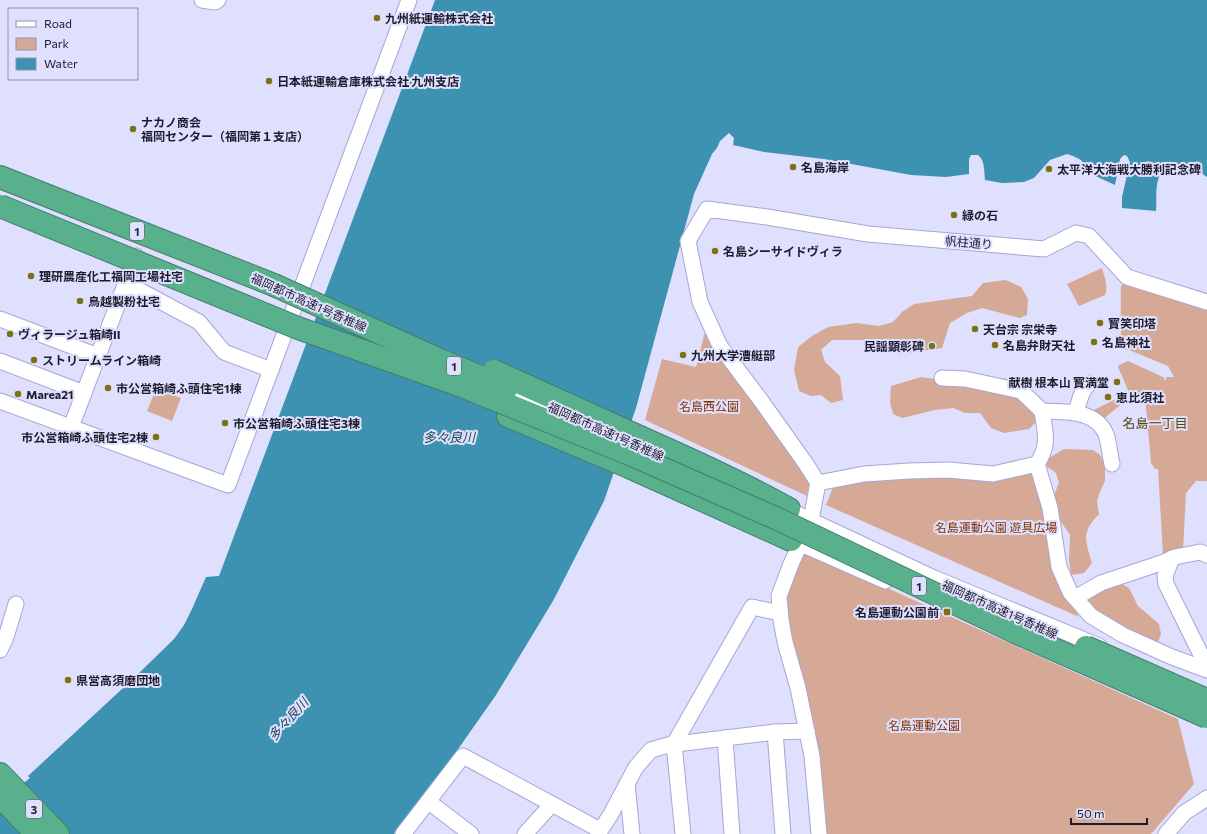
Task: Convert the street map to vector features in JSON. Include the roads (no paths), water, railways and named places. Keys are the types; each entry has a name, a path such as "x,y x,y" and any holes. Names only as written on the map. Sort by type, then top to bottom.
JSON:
{"highway":[{"name":"福岡都市高速1号香椎線","path":"0,177 542,402 1000,610 1207,700"},
{"name":"福岡都市高速1号香椎線","path":"0,206 298,328 459,385 632,455 780,520 1015,632 1207,717"},
{"path":"279,292 295,290 340,304 445,348 795,542"},
{"path":"298,328 635,454 706,466 789,509"},
{"name":"3","path":"3,788 36,834"},
{"name":"3","path":"3,788 58,834"}],"street":[{"path":"202,0 215,2 218,0"},
{"path":"0,401 228,485 409,0"},
{"path":"0,183 214,268 279,292"},
{"path":"0,201 279,316 635,454"},
{"name":"帆柱通り","path":"818,483 766,399 720,346 700,302 688,241 707,209 767,217 868,234 1044,249 1076,233 1089,236 1127,277 1207,302"},
{"path":"71,427 136,256"},
{"path":"126,283 199,322 224,352 271,370"},
{"path":"0,319 98,356"},
{"path":"0,361 84,393"},
{"path":"820,834 812,756 798,688 785,642 780,613 779,596 795,542 811,520 818,483 864,474 909,471 948,470 993,474 1037,464 1046,445 1046,433 1042,411 1021,391 964,379 942,378"},
{"path":"1076,412 1080,398 1086,386 1090,383"},
{"path":"1042,411 1076,412 1096,421 1104,431 1107,438 1112,464"},
{"path":"1037,464 1050,508 1059,567 1070,592 1091,616 1123,635 1172,657 1207,669"},
{"path":"789,509 934,578 1088,641 1207,694"},
{"path":"795,542 1207,721"},
{"path":"1075,598 1101,583 1172,558 1200,552 1207,555"},
{"path":"1172,558 1165,576 1166,584 1207,669"},
{"path":"0,650 6,637 16,604"},
{"path":"683,834 674,744 752,607 780,613"},
{"path":"1078,666 1088,641 1091,616"},
{"path":"403,834 463,756 552,804 599,832 611,814 636,767 651,750 674,744 775,732 807,732"},
{"path":"775,732 783,834"},
{"path":"725,738 732,834"},
{"path":"627,784 632,834"},
{"path":"1166,834 1184,813 1207,798"},
{"path":"429,802 471,834"},
{"path":"525,834 552,804"}],"water":[{"name":"多々良川","path":"435,0 1207,0 1207,177 1192,166 1174,166 1165,170 1159,177 1156,211 1122,208 1122,197 1130,162 1127,156 1124,155 1120,159 1115,185 1089,173 1081,160 1067,154 1050,160 1034,178 1024,182 1002,183 985,180 983,163 978,155 971,155 969,159 969,174 946,177 911,175 824,159 764,152 733,145 734,138 729,133 720,141 712,154 694,194 636,408 604,501 553,601 496,695 456,752 394,834 0,834 0,807 30,778 28,776 174,639 184,625 206,577 219,576"}],"place":[{"name":"九州紙運輸株式会社","path":"377,18"},
{"name":"日本紙運輸倉庫株式会社 九州支店","path":"269,81"},
{"name":"ナカノ商会 福岡センター（福岡第１支店）","path":"133,129"},
{"name":"名島海岸","path":"793,167"},
{"name":"太平洋大海戦大勝利記念碑","path":"1049,169"},
{"name":"緑の石","path":"954,215"},
{"name":"名島シーサイドヴィラ","path":"715,251"},
{"name":"理研農産化工福岡工場社宅","path":"31,276"},
{"name":"鳥越製粉社宅","path":"80,301"},
{"name":"寳笑印塔","path":"1100,323"},
{"name":"天台宗 宗栄寺","path":"975,329"},
{"name":"ヴィラージュ箱崎II","path":"10,334"},
{"name":"名島神社","path":"1094,342"},
{"name":"名島弁財天社","path":"995,345"},
{"name":"民謡顕彰碑","path":"932,346"},
{"name":"九州大学漕艇部","path":"683,355"},
{"name":"ストリームライン箱崎","path":"34,360"},
{"name":"献樹 根本山 寳満堂","path":"1117,382"},
{"name":"市公営箱崎ふ頭住宅1棟","path":"108,388"},
{"name":"Marea21","path":"18,394"},
{"name":"恵比須社","path":"1108,397"},
{"name":"市公営箱崎ふ頭住宅3棟","path":"225,423"},
{"name":"市公営箱崎ふ頭住宅2棟","path":"156,437"},
{"name":"名島運動公園前","path":"947,612"},
{"name":"県営高須磨団地","path":"68,680"}],"district":[{"name":"名島一丁目","path":"1155,423"}],"park label":[{"name":"名島西公園","path":"709,406"},
{"name":"名島運動公園 遊具広場","path":"996,527"},
{"name":"名島運動公園","path":"924,725"}]}
